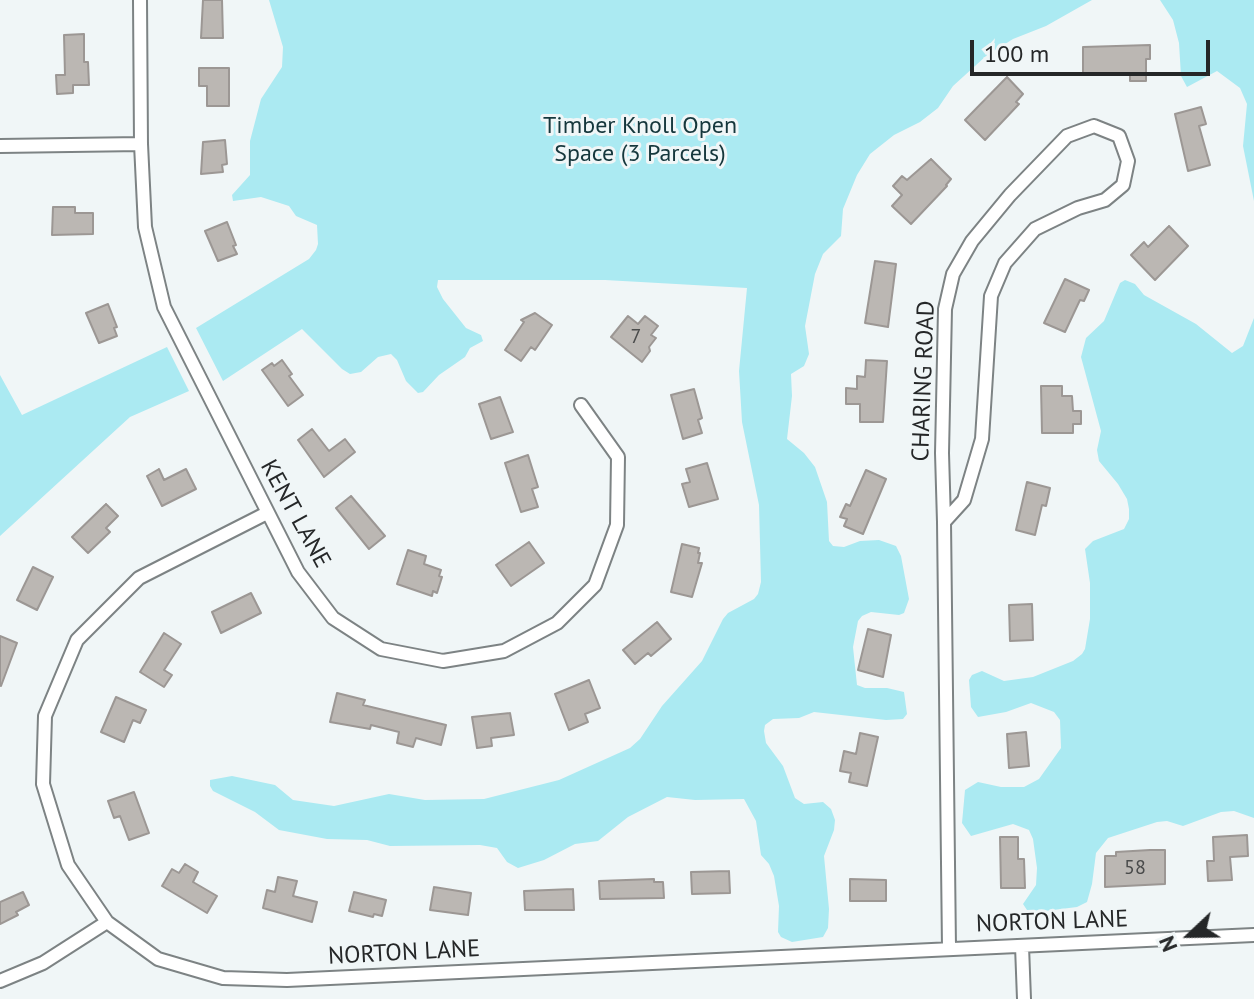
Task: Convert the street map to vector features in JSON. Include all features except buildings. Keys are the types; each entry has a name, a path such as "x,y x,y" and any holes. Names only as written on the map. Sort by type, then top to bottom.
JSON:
{"street":[{"name":"KENT LANE","path":"140,0 145,227 164,307 298,572 333,618 381,649 443,661 504,651 557,623 595,585 617,525 618,457 581,405"},
{"name":"CHARING ROAD","path":"944,522 964,500 982,439 991,296 1005,263 1035,229 1078,208 1105,200 1123,185 1128,161 1119,136 1094,126 1067,136 1010,195 972,241 953,274 945,309 942,453 949,948"},
{"path":"0,146 141,144"},
{"name":"NORTON LANE","path":"267,513 139,578 77,640 45,716 43,784 68,865 107,922 158,959 223,978 271,980 1254,935"},
{"path":"0,981 43,963 107,922"},
{"path":"1022,946 1024,999"}],"green space":[{"name":"Timber Knoll Open Space (3 Parcels)","path":"269,0 1092,0 1046,26 1013,39 986,56 953,86 938,108 870,154 857,175 843,209 841,236 823,254 815,274 805,326 809,354 804,366 791,374 787,439 815,467 827,502 829,541 833,546 844,547 860,541 879,540 896,546 901,556 909,599 904,613 899,615 871,612 862,616 858,621 853,647 857,685 904,692 907,714 903,719 814,712 799,718 773,719 765,725 766,743 783,766 795,798 804,804 823,802 831,809 835,820 824,856 829,909 828,928 823,937 792,942 778,932 779,906 774,876 761,855 756,821 744,799 667,797 628,817 598,841 575,844 544,860 518,868 507,862 497,848 480,845 390,846 367,840 327,839 279,830 255,812 213,791 210,786 210,780 232,776 275,785 293,800 334,806 389,794 425,800 484,799 559,780 630,748 640,739 662,706 702,661 723,619 754,599 761,582 759,505 742,422 739,371 747,288 605,280 438,280 437,287 443,299 466,328 481,335 483,341 470,348 465,357 439,375 423,392 418,393 406,381 391,354 378,357 361,372 350,374 302,329 223,381 196,328 309,259 318,244 317,225 296,216 289,206 261,197 233,201 232,195 250,175 250,141 261,99 282,67 283,47"},
{"path":"1160,0 1254,0 1254,201 1243,146 1247,104 1240,88 1217,71 1187,87 1181,76 1179,43 1173,20"},
{"path":"1125,280 1135,284 1144,295 1196,324 1232,353 1243,346 1254,318 1254,818 1234,811 1221,812 1183,826 1167,821 1157,822 1108,838 1096,853 1087,902 1077,907 1029,913 1023,904 1036,885 1037,868 1029,830 1013,824 971,836 962,823 965,790 978,782 1001,787 1024,787 1039,779 1061,748 1060,720 1054,712 1031,703 978,717 971,707 969,680 972,675 982,671 1004,681 1033,677 1073,661 1085,649 1090,619 1090,583 1085,549 1093,541 1124,529 1129,519 1129,509 1118,484 1099,461 1097,450 1101,431 1081,357 1086,338 1104,321 1120,283"},
{"path":"167,347 189,391 130,417 0,536 0,375 22,415"}]}
